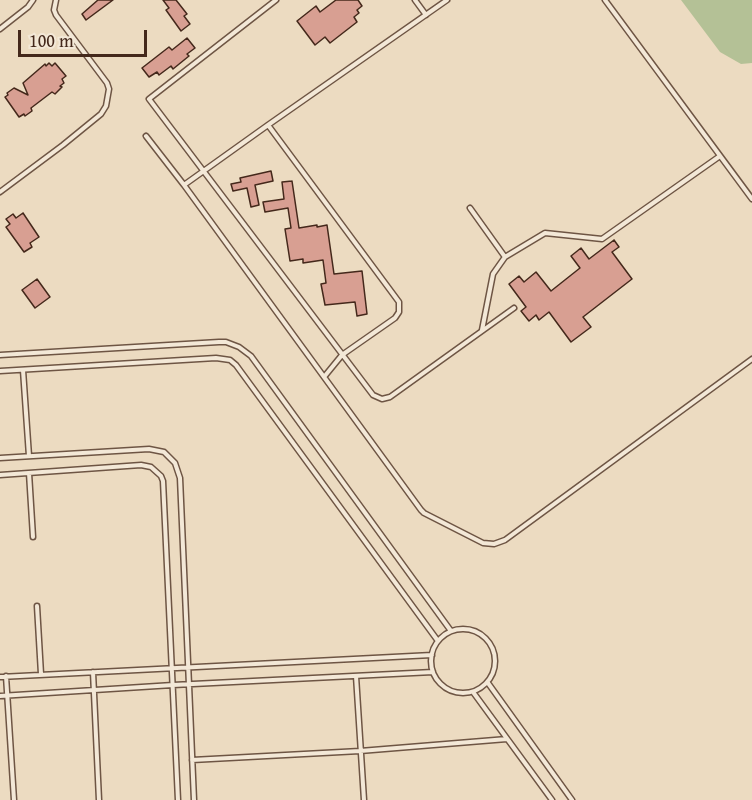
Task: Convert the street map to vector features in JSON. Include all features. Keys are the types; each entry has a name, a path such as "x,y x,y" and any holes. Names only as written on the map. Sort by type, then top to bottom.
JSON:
{"lane":[{"path":"0,28 28,7 33,0"},
{"path":"0,192 63,145 101,114 106,106 109,90 107,82 56,15 54,10 56,0"},
{"path":"276,0 149,99 342,355 373,395 382,399 390,397 514,308"},
{"path":"415,0 426,15"},
{"path":"184,185 447,0"},
{"path":"605,0 752,199"},
{"path":"268,125 399,302 399,312 395,318 342,355 324,377"},
{"path":"146,136 424,513 483,543 494,544 505,540 752,359"},
{"path":"482,331 493,274 505,257 544,233 603,239 720,156"},
{"path":"471,208 505,257"},
{"path":"0,355 219,342 238,346 251,356 451,632"},
{"path":"0,371 216,357 226,358 233,362 438,641"},
{"path":"23,369 29,456"},
{"path":"0,458 149,449 164,452 175,463 180,478 194,800"},
{"path":"0,475 141,465 159,472 163,481 178,800"},
{"path":"29,473 33,537"},
{"path":"37,606 41,675"},
{"path":"469,630 481,634 495,654 494,672 488,683 478,690 461,693 449,690 439,682 433,672 432,655 438,641 451,632 469,630"},
{"path":"0,677 432,655"},
{"path":"93,672 99,800"},
{"path":"0,696 433,672"},
{"path":"6,676 14,800"},
{"path":"356,676 364,800"},
{"path":"488,683 572,800"},
{"path":"473,692 552,800"},
{"path":"192,760 360,751 507,739"}],"green space":[{"path":"681,0 752,0 752,63 741,64 720,52"}],"building":[{"path":"98,0 113,0 86,20 82,14"},
{"path":"163,0 176,0 187,14 184,16 190,24 181,31 166,10 169,8"},
{"path":"336,0 358,0 362,6 354,17 357,22 330,43 325,37 315,45 297,21 316,6 320,12"},
{"path":"187,38 195,48 187,54 189,56 173,69 171,66 159,75 157,72 149,77 142,68 169,47 172,50"},
{"path":"49,63 52,66 55,63 66,76 62,79 64,83 60,86 62,87 55,94 52,92 31,108 32,111 25,116 24,114 19,117 5,97 7,93 14,88 28,95 23,83"},
{"path":"271,171 273,181 255,185 259,205 251,207 247,188 233,191 231,184 241,182 240,178"},
{"path":"292,181 299,228 327,225 334,274 362,271 367,314 357,316 355,302 325,305 321,284 326,283 323,260 303,263 303,259 290,261 285,229 291,228 288,208 265,212 263,202 284,199 282,182"},
{"path":"23,213 39,237 30,243 32,247 24,252 6,227 10,224 6,219 13,214 16,218"},
{"path":"614,240 619,247 612,252 632,279 583,317 591,327 571,342 549,312 539,320 536,315 529,321 521,311 526,307 509,284 519,276 524,282 536,272 551,291 580,268 571,256 581,248 589,259"},
{"path":"37,279 50,297 35,308 22,290"}]}
